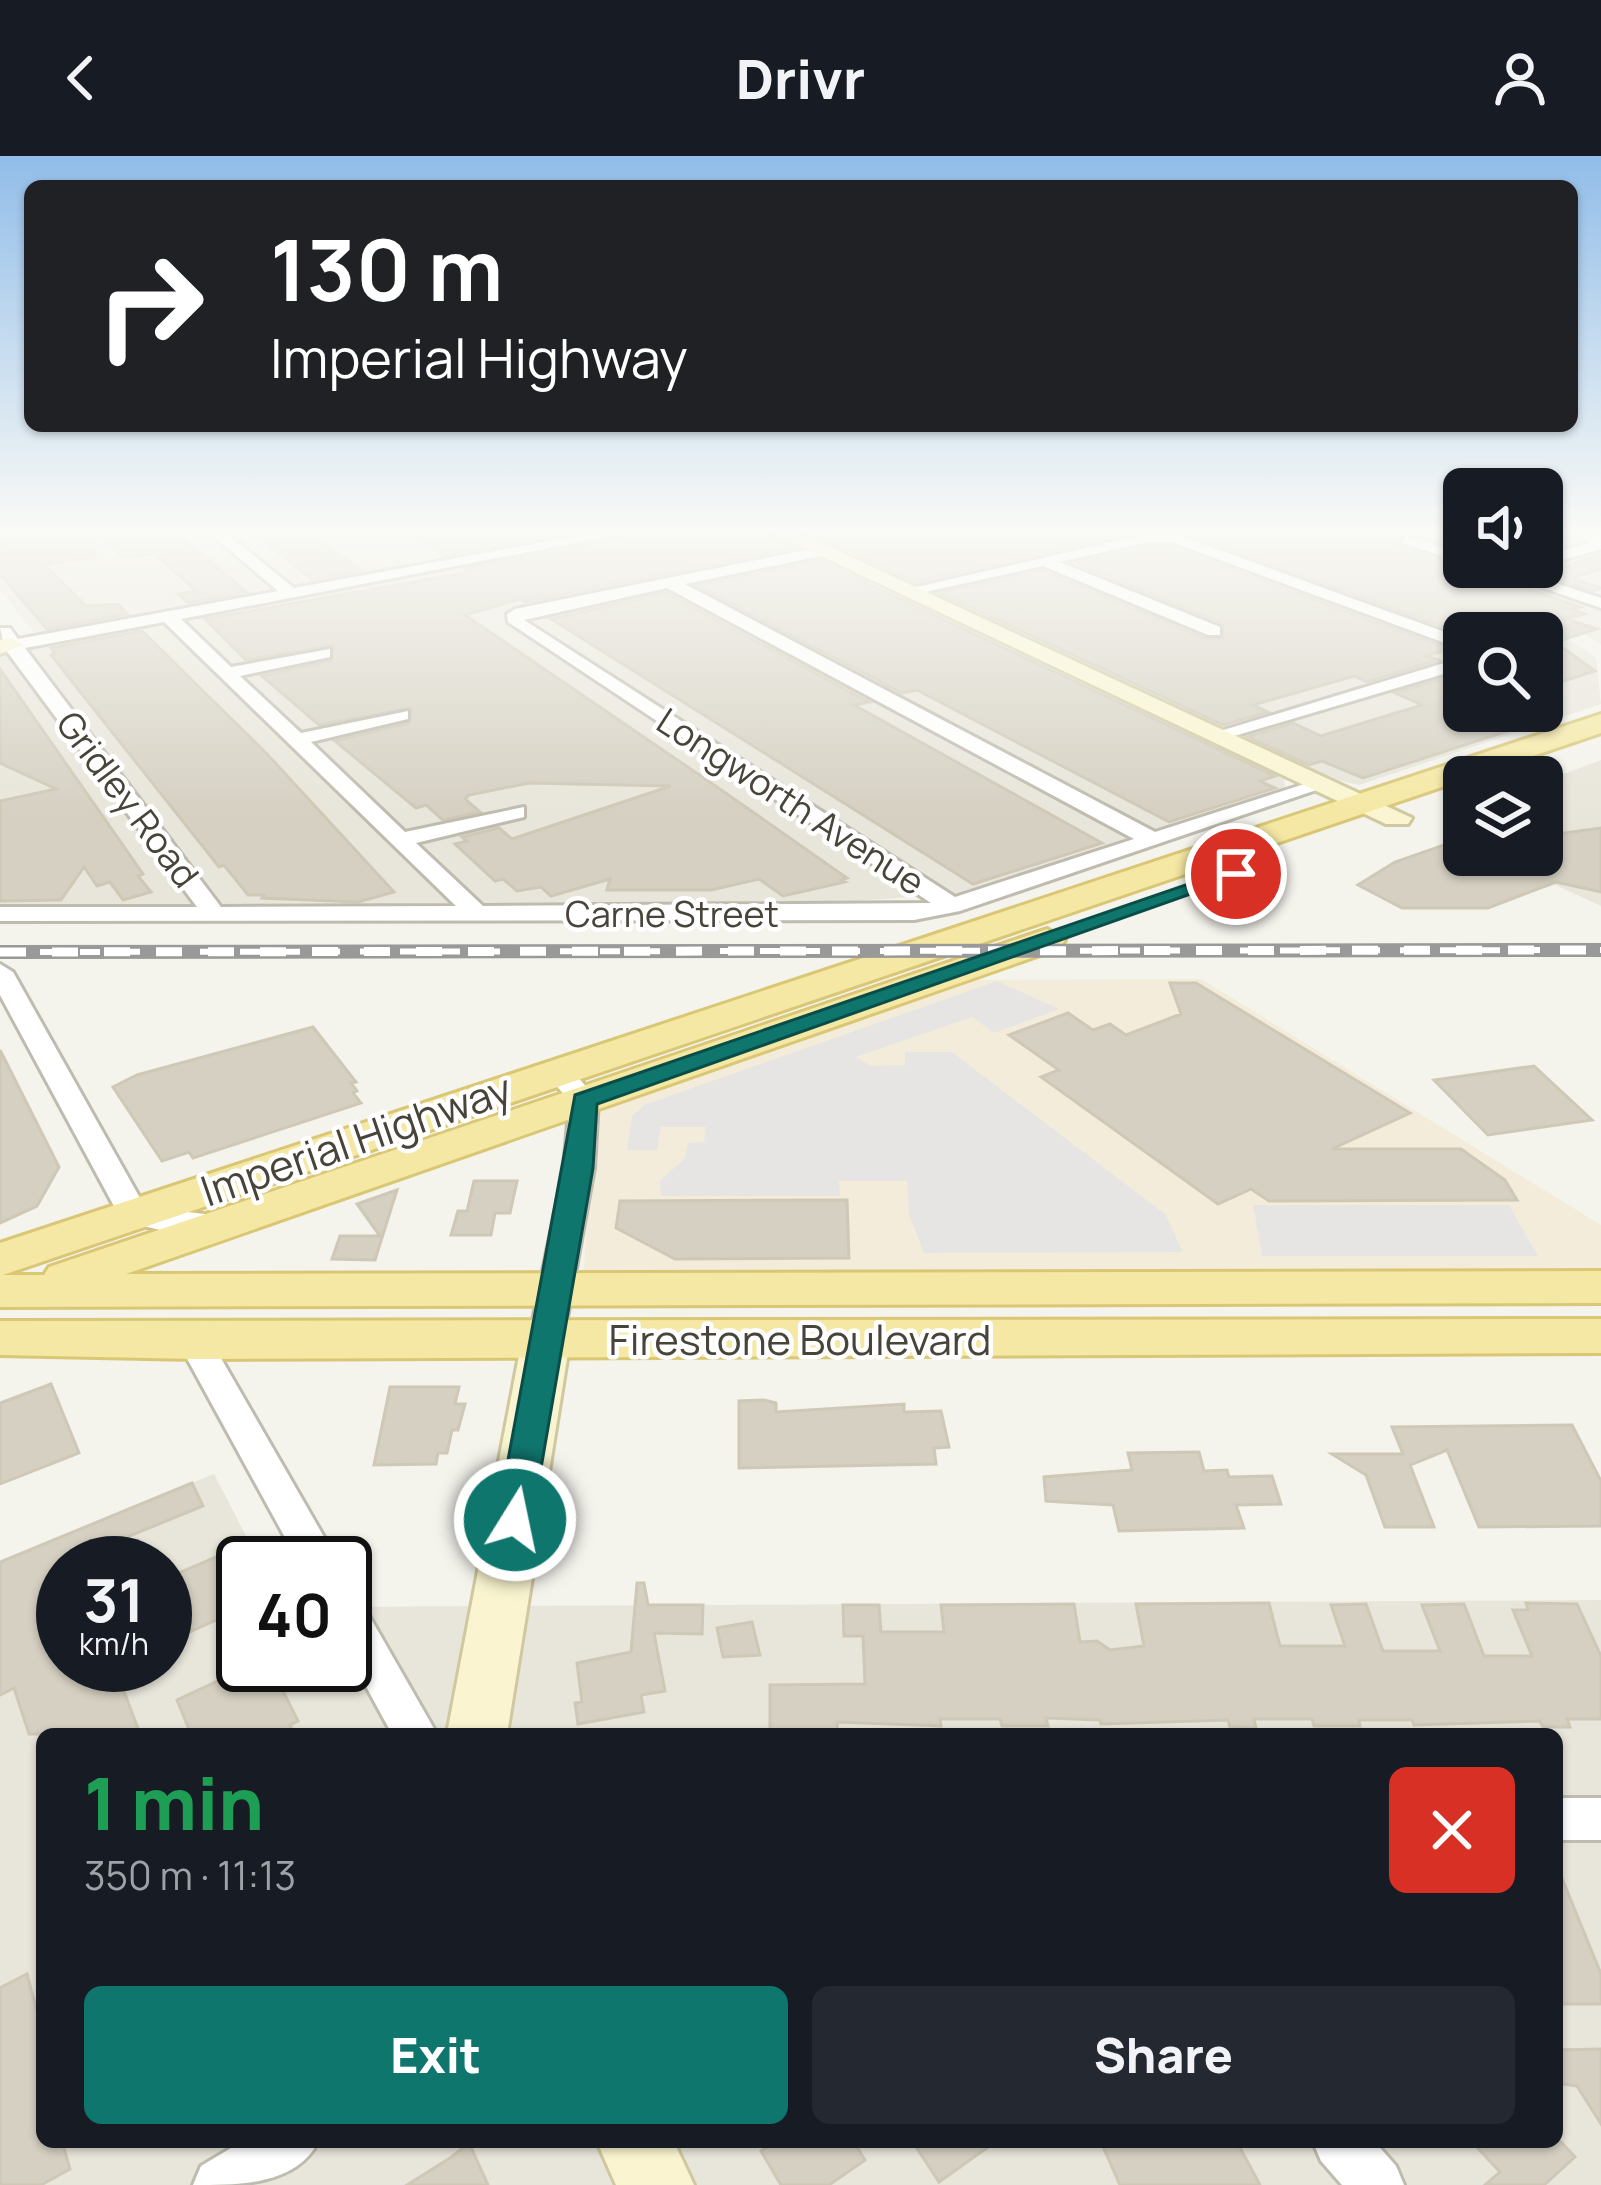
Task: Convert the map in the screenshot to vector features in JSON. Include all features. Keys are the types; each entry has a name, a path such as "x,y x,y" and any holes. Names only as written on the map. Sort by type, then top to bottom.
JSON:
{"main road":[{"name":"Imperial Highway","path":"8,1285 133,1214 570,1086 1381,810 1601,723"},
{"path":"1563,760 1601,747"},
{"name":"Imperial Highway","path":"1381,810 1443,799"},
{"name":"Imperial Highway","path":"8,1285 225,1224 570,1086"},
{"name":"Firestone Boulevard","path":"8,1285 551,1316 1601,1336"},
{"name":"Firestone Boulevard","path":"0,1338 195,1342 551,1316 1601,1287"}],"street":[{"path":"4,639 113,624"},
{"path":"176,624 476,914"},
{"name":"Longworth Avenue","path":"519,624 952,906"},
{"path":"746,624 1153,840"},
{"path":"977,624 1381,810"},
{"path":"1196,624 1214,631"},
{"path":"1406,624 1443,637"},
{"name":"Gridley Road","path":"4,639 214,912"},
{"path":"226,673 324,653"},
{"path":"1217,735 1443,668"},
{"path":"296,740 401,715"},
{"name":"Carne Street","path":"0,914 914,913 952,906 1324,784"},
{"path":"401,840 516,812"},
{"path":"0,972 133,1214 169,1222 225,1224"},
{"path":"479,1728 579,1168 570,1086"},
{"path":"195,1342 304,1536"},
{"path":"372,1658 412,1728"},
{"path":"1563,1819 1601,1819"},
{"path":"220,2185 281,2148"},
{"path":"637,2148 656,2185"},
{"path":"1345,2148 1377,2185"}],"shaded area":[{"path":"27,624 85,624 34,633"},
{"path":"160,624 952,624 1284,779 1285,788 968,893 854,901 0,906 0,653"},
{"path":"994,624 1443,624 1443,732 1517,732 1359,785 1334,779"},
{"path":"1563,624 1601,624 1601,645 1586,634"},
{"path":"1563,637 1596,657 1601,704 1563,717"},
{"path":"1601,760 1601,906 1536,876 1563,876 1563,774"},
{"path":"1201,979 1601,1225 1601,1282 583,1279 595,1105 957,980"},
{"path":"997,981 1059,1009 994,1033 972,1017 856,1057 871,1066 905,1065 905,1052 952,1052 1165,1214 1183,1252 924,1253 909,1215 907,1181 839,1181 840,1196 661,1196 660,1181 685,1158 688,1143 704,1142 706,1127 661,1127 657,1150 627,1150 632,1116 644,1105"},
{"path":"1253,1205 1509,1205 1538,1256 1262,1256"},
{"path":"214,1474 246,1536 216,1536 216,1692 372,1692 372,1607 1601,1600 1601,2185 0,2185 0,1562 36,1547 36,1692 192,1692 192,1536 63,1536"}],"building":[{"path":"210,624 478,624 847,878 783,896 759,879 711,890 607,890 610,879 551,896 541,887 517,891 503,879 495,881 455,844 467,841 462,837 499,828 512,839 671,786 529,783 469,795 465,799 480,812 443,820 426,805 416,808 335,741 409,723 411,708 319,725 262,676 331,661 333,646 246,660"},
{"path":"558,624 723,624 869,702 854,705 1102,843 973,884"},
{"path":"770,624 953,624 1275,776 1260,781 1275,788 1169,822 917,690 902,693"},
{"path":"1006,624 1169,624 1206,639 1223,638 1222,624 1380,624 1443,647 1443,651 1426,656 1438,660 1367,682 1354,676 1253,705 1268,712 1223,725"},
{"path":"1563,624 1597,629 1563,640"},
{"path":"142,631 267,754 394,892 358,902 262,898 264,895 248,895 224,865 219,867 51,655 55,653 51,648"},
{"path":"1563,648 1595,671 1563,681"},
{"path":"0,669 151,892 123,900 110,882 97,886 84,867 61,900 0,901 0,801 56,789 0,763"},
{"path":"1443,679 1443,732 1504,732 1363,778 1322,761 1309,765 1248,737 1293,723 1321,736 1422,705 1395,693"},
{"path":"1601,828 1601,892 1556,882 1488,908 1402,908 1358,885 1395,862 1443,845 1443,876 1563,876 1563,833"},
{"path":"1170,983 1196,983 1410,1113 1332,1149 1461,1149 1505,1180 1517,1200 1269,1201 1251,1189 1218,1204 1041,1077 1059,1070 1009,1035 1068,1013 1093,1030 1110,1024 1126,1035 1181,1014"},
{"path":"313,1027 356,1082 351,1083 357,1091 353,1093 361,1103 193,1158 189,1152 162,1161 113,1087 137,1075"},
{"path":"0,1050 59,1167 37,1206 0,1223"},
{"path":"1534,1066 1592,1120 1488,1135 1434,1080"},
{"path":"474,1181 517,1181 510,1213 495,1213 491,1235 451,1235 458,1211 467,1211"},
{"path":"397,1190 375,1260 332,1259 340,1236 380,1236 357,1204"},
{"path":"847,1200 849,1258 675,1259 616,1228 620,1201"},
{"path":"51,1384 79,1453 0,1484 0,1403"},
{"path":"390,1387 459,1387 455,1404 465,1404 458,1430 452,1430 447,1453 438,1453 436,1464 374,1465"},
{"path":"739,1401 776,1403 776,1412 904,1404 904,1412 941,1411 949,1447 934,1448 936,1464 739,1468"},
{"path":"1572,1425 1601,1481 1601,1526 1479,1527 1447,1450 1410,1465 1434,1527 1385,1527 1366,1475 1332,1454 1403,1454 1392,1427"},
{"path":"1199,1452 1204,1471 1227,1470 1229,1477 1272,1476 1281,1504 1236,1505 1244,1528 1119,1531 1113,1505 1046,1501 1044,1477 1132,1470 1128,1453"},
{"path":"192,1483 203,1506 129,1536 63,1536"},
{"path":"36,1547 36,1692 124,1692 138,1728 36,1728 36,1734 29,1734 14,1688 0,1695 0,1562"},
{"path":"216,1557 216,1620 192,1631 192,1567"},
{"path":"637,1583 644,1583 648,1605 703,1605 702,1634 654,1633 665,1691 641,1695 644,1712 578,1724 575,1703 582,1702 577,1663 631,1652"},
{"path":"1269,1603 1280,1646 1345,1646 1331,1605 1366,1604 1383,1651 1440,1651 1422,1605 1464,1604 1484,1656 1532,1656 1513,1610 1528,1610 1526,1603 1577,1604 1601,1656 1601,1719 1567,1719 1570,1727 1543,1727 1540,1721 1414,1725 1412,1720 1314,1726 1312,1719 1254,1719 1256,1728 1230,1727 1228,1720 1101,1724 1100,1720 1046,1718 1048,1726 1002,1726 1000,1719 940,1719 941,1726 837,1722 838,1728 770,1728 770,1685 865,1684 863,1636 844,1636 843,1605 879,1605 881,1632 944,1632 941,1605 1074,1604 1080,1642 1097,1641 1110,1650 1144,1646 1136,1604"},
{"path":"752,1622 760,1655 723,1657 717,1628"},
{"path":"216,1682 216,1692 284,1692 298,1721 291,1728 189,1728 177,1700"},
{"path":"1563,1881 1601,1974 1601,2004 1563,2004"},
{"path":"27,1974 36,2008 36,2148 64,2148 70,2169 41,2185 0,2185 0,1988"},
{"path":"1601,2049 1601,2124 1577,2086 1563,2084 1563,2050"},
{"path":"1563,2144 1575,2157 1544,2185 1485,2185 1500,2172 1478,2148 1563,2148"},
{"path":"463,2148 471,2148 488,2185 407,2185"},
{"path":"858,2148 865,2160 829,2185 781,2185 761,2151"},
{"path":"917,2148 987,2148 939,2182"},
{"path":"1104,2148 1240,2148 1260,2185 1120,2185"}],"railway":[{"path":"0,952 1601,950"}],"route":[{"path":"515,1520 579,1168 584,1100 1236,874"}]}
